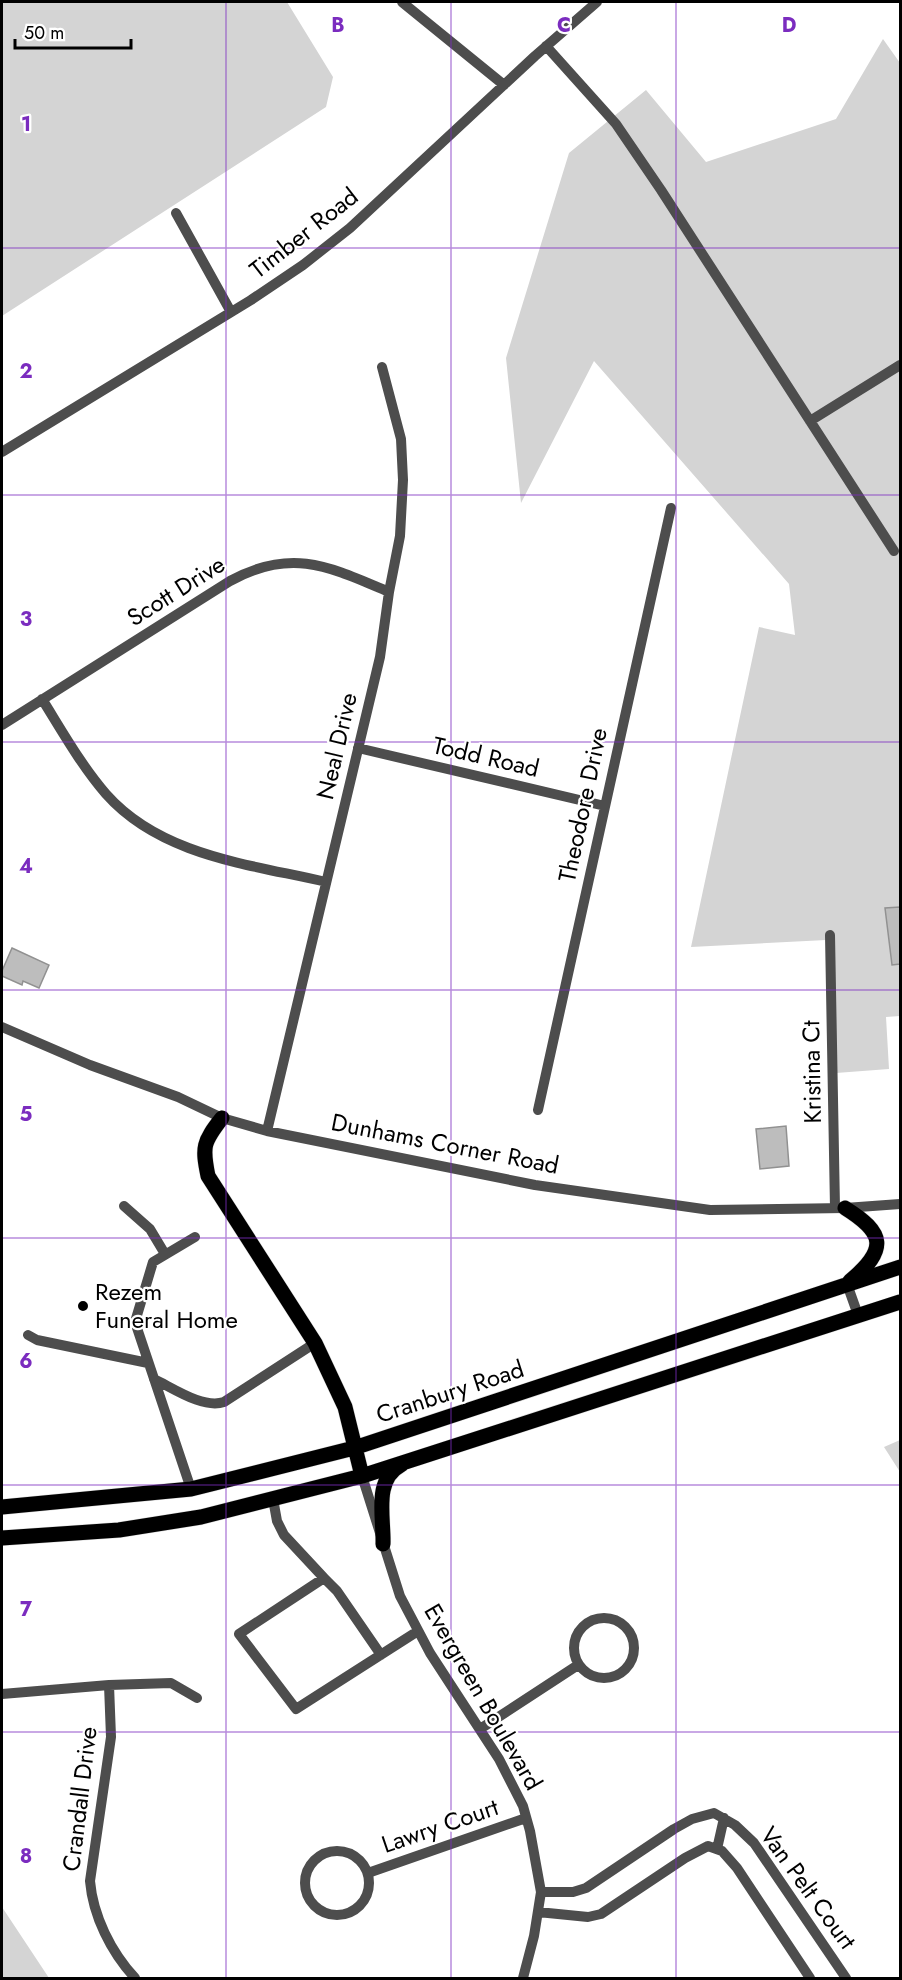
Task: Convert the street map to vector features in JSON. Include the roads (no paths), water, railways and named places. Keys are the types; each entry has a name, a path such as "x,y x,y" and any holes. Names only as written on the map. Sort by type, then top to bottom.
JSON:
{"main road":[{"path":"222,1118 209,1135 203,1153 208,1176 315,1343 345,1407 362,1476"},
{"path":"840,1208 867,1222 877,1238 876,1253 848,1284"},
{"name":"Cranbury Road","path":"2,1507 191,1489 354,1448 900,1268"},
{"path":"2,1538 119,1530 201,1517 362,1476 900,1302"},
{"path":"383,1544 382,1488 395,1468 408,1461"}],"street":[{"path":"402,2 504,85"},
{"name":"Timber Road","path":"2,452 231,312 303,265 350,228 546,46 597,2"},
{"path":"546,46 616,124 894,551"},
{"path":"176,213 231,312"},
{"path":"810,421 900,365"},
{"name":"Neal Drive","path":"267,1131 380,657 400,536 403,480 401,439 382,367"},
{"name":"Theodore Drive","path":"538,1110 670,508"},
{"name":"Scott Drive","path":"2,725 230,580 252,569 283,563 315,564 336,570 389,592"},
{"path":"42,699 94,779 122,810 139,823 195,852 326,882"},
{"name":"Todd Road","path":"358,748 604,806"},
{"name":"Kristina Ct","path":"830,935 840,1208"},
{"name":"Dunhams Corner Road","path":"2,1028 90,1065 178,1097 222,1118 267,1131 535,1185 710,1210 840,1208 900,1204"},
{"path":"124,1206 150,1229 165,1254"},
{"path":"191,1489 135,1322 153,1262 195,1237"},
{"path":"848,1284 858,1315"},
{"path":"28,1335 37,1340 148,1363"},
{"path":"154,1379 206,1404 216,1405 315,1343"},
{"name":"Evergreen Boulevard","path":"362,1476 400,1596 430,1653 512,1782 531,1832 542,1892 523,1978"},
{"path":"273,1499 277,1521 284,1535 337,1591 381,1655"},
{"path":"323,1577 239,1634 296,1709 418,1630"},
{"path":"608,1617 618,1620 632,1634 634,1654 624,1672 605,1679 595,1677 578,1665 573,1646 581,1628 589,1621 608,1617"},
{"path":"480,1729 578,1665"},
{"path":"2,1694 109,1685 171,1683 197,1698"},
{"name":"Crandall Drive","path":"109,1685 111,1737 90,1881 92,1900 112,1948 135,1978"},
{"path":"538,1912 588,1917 601,1914 685,1858 708,1846 717,1849 724,1818 714,1813 692,1819 586,1888 573,1892 542,1892"},
{"name":"Lawry Court","path":"368,1873 526,1818"},
{"name":"Van Pelt Court","path":"724,1818 735,1825 754,1844 846,1978"},
{"name":"Van Pelt Court","path":"717,1849 722,1851 737,1868 810,1978"},
{"name":"Lawry Court","path":"336,1850 356,1857 368,1873 368,1893 363,1902 347,1914 327,1914 311,1903 306,1894 304,1884 310,1864 326,1852 336,1850"}],"place":[{"name":"Rezem Funeral Home","path":"83,1306"}]}
